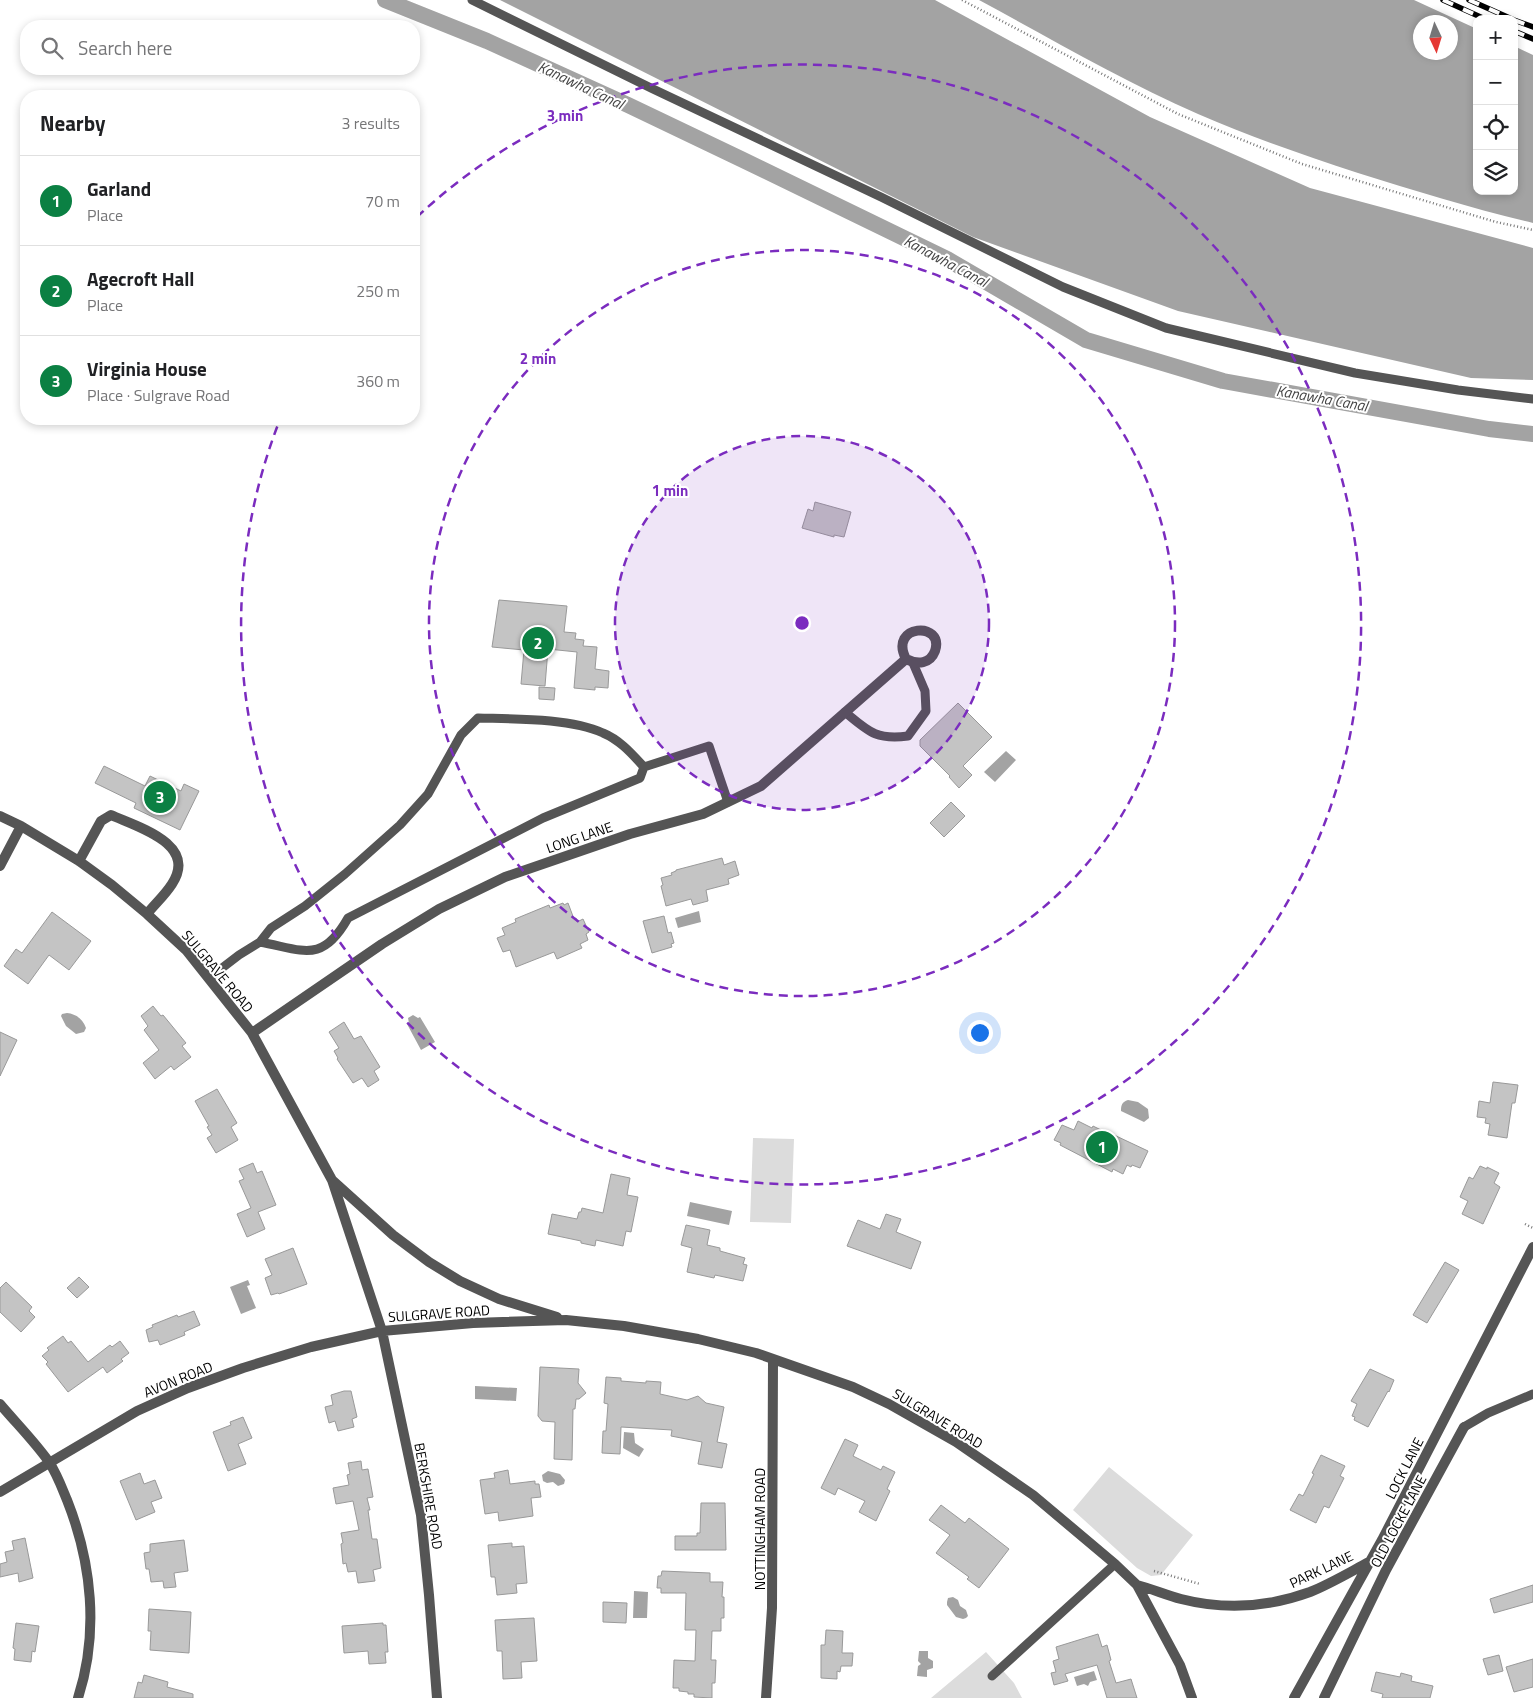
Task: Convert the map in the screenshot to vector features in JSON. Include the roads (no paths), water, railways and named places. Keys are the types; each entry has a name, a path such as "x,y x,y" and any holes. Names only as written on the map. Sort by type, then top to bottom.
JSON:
{"street":[{"name":"LONG LANE","path":"252,1033 382,944 439,909 505,877 630,834 703,814 761,786 845,712 909,661"},
{"path":"79,861 101,820 111,815 161,837 173,849 178,864 172,884 147,914"},
{"name":"SULGRAVE ROAD","path":"0,816 79,861 147,914 186,950 252,1033 332,1180 382,1331 473,1323 566,1320 624,1326 698,1339 756,1353 852,1387 889,1404 956,1442 1033,1494 1115,1564 1137,1585 1180,1665 1192,1698"},
{"path":"0,866 20,826"},
{"name":"SULGRAVE ROAD","path":"332,1180 393,1235 429,1262 460,1281 499,1299 566,1320"},
{"name":"LOCK LANE","path":"1294,1698 1382,1540 1533,1247"},
{"name":"AVON ROAD","path":"0,1492 136,1411 188,1388 243,1368 311,1347 382,1331"},
{"name":"BERKSHIRE ROAD","path":"382,1331 421,1515 437,1698"},
{"name":"NOTTINGHAM ROAD","path":"766,1698 772,1608 773,1360"},
{"path":"0,1404 49,1462 61,1485 76,1524 86,1565 91,1615 88,1656 78,1698"},
{"name":"OLD LOCKE LANE","path":"1324,1698 1386,1570 1464,1427"},
{"name":"PARK LANE","path":"1137,1585 1182,1599 1215,1605 1241,1606 1288,1599 1312,1591 1369,1562"}],"lane":[{"path":"472,0 644,85 880,196 1063,287 1166,328 1355,373 1458,390 1533,399"},
{"path":"845,712 868,731 890,738 908,736 926,712 925,691 909,661"},
{"path":"209,978 239,954 260,942 271,928 305,906 345,874 400,825 428,794 461,735 478,718 564,722 603,733 627,748 644,767"},
{"path":"644,767 709,746 728,802"},
{"path":"260,942 310,952 325,947 339,934 348,918 543,818 633,783 640,778 644,767"},
{"name":"OLD LOCKE LANE","path":"1464,1427 1488,1413 1533,1394"},
{"path":"992,1676 1115,1564"}],"waterway":[{"name":"Kanawha Canal","path":"385,0 487,41 741,159 947,259 1086,340 1223,381 1489,429 1533,434"}],"railway":[{"path":"1443,0 1476,15"},
{"path":"1469,0 1503,15"},
{"path":"1518,21 1533,27"},
{"path":"1518,33 1533,39"}],"place":[{"name":"Agecroft Hall","path":"538,643"},
{"name":"Virginia House","path":"160,797"},
{"name":"Garland","path":"1102,1147"}]}
